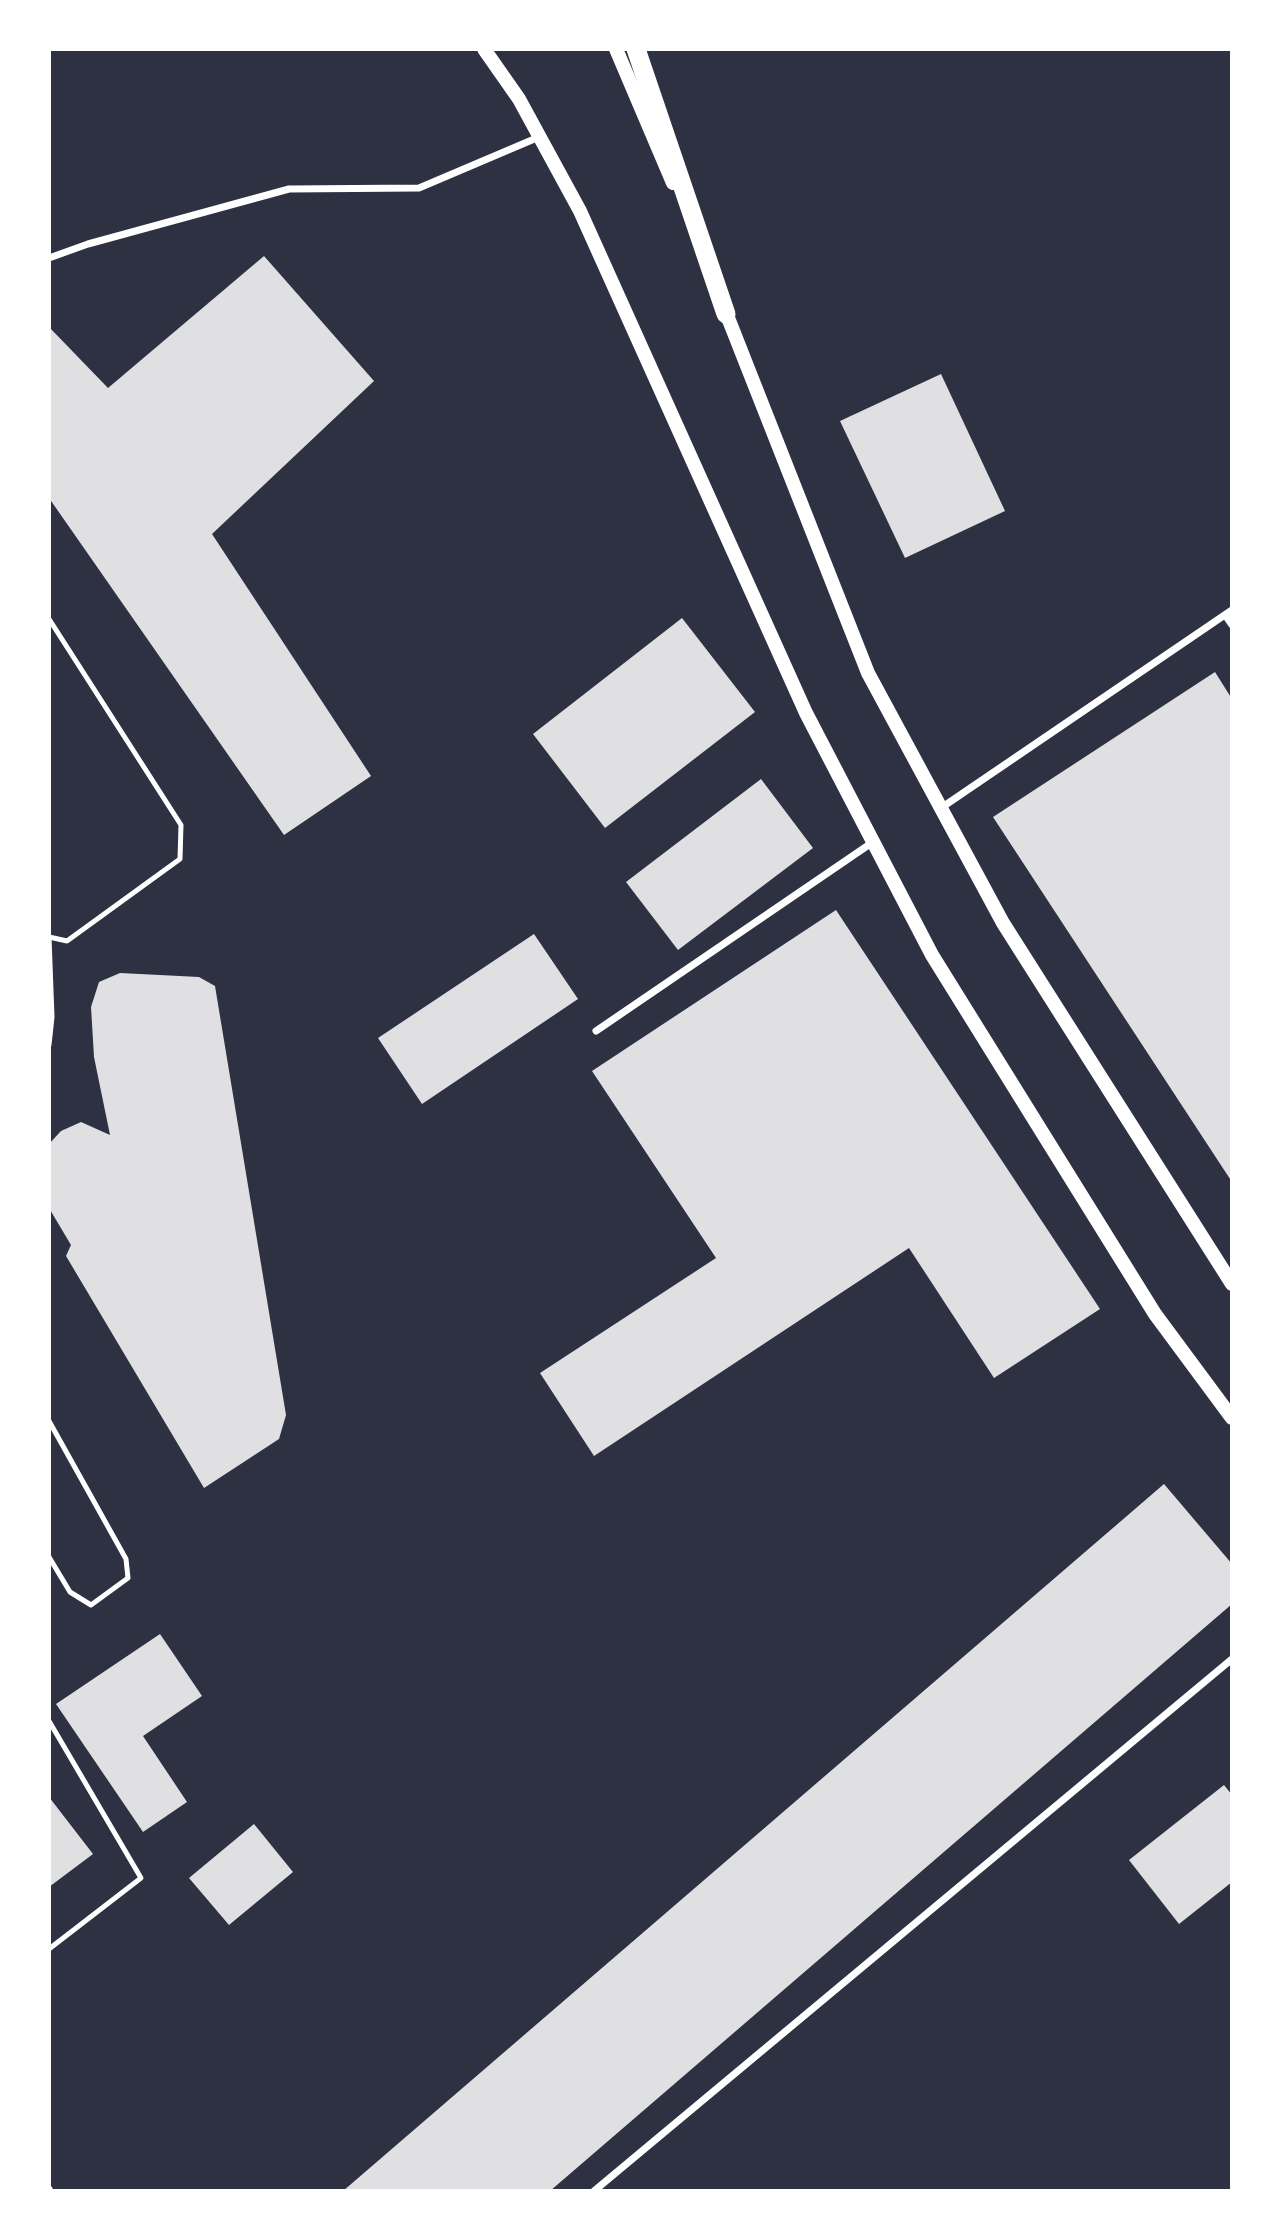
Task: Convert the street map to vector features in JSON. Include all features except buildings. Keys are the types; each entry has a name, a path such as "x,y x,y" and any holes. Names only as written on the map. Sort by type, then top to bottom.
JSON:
{"highway":[{"path":"636,49 726,314"}],"main road":[{"path":"484,49 519,99 580,211 806,713 932,955 1154,1314 1232,1418"},
{"path":"616,49 726,314 868,673 1003,923 1232,1284"}],"street":[{"path":"49,258 88,244 289,190 419,188 540,137"},
{"path":"941,808 1229,612 1232,625"},
{"path":"596,1031 873,841"},
{"path":"594,2191 1232,1659"}],"lane":[{"path":"49,619 181,825 180,859 67,942 49,937 52,1017 49,1045"},
{"path":"49,1422 126,1559 128,1578 91,1605 70,1592 49,1557"},
{"path":"49,1721 141,1878 49,1950"}]}
